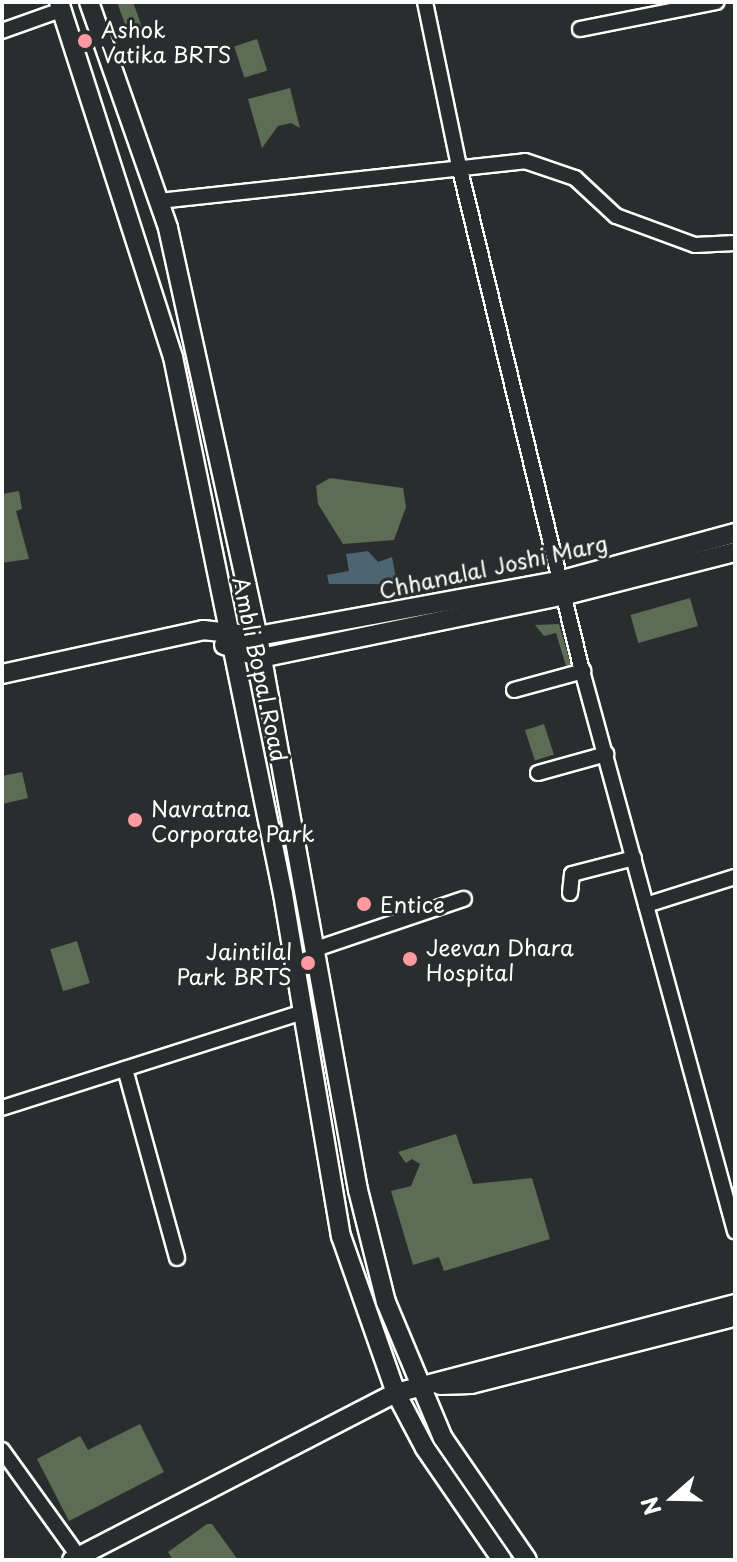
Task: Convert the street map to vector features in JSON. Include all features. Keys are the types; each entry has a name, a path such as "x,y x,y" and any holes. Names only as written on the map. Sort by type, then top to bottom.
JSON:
{"street":[{"name":"Ambli Bopal Road","path":"89,2 159,201 258,636 358,1190 386,1302 417,1385 443,1438 527,1560"},
{"path":"425,2 459,166 583,671 735,1231"},
{"path":"580,29 716,2"},
{"name":"Ambli Bopal Road","path":"60,6 173,357 303,1012 341,1236 396,1393 425,1448 502,1560"},
{"path":"2,31 60,6"},
{"path":"159,201 525,161 575,178 616,216 695,245 735,243"},
{"name":"Chhanalal Joshi Marg","path":"258,636 564,587 735,533"},
{"name":"Chhanalal Joshi Marg","path":"261,658 564,587 735,552"},
{"path":"2,674 203,630 228,629 258,636"},
{"path":"203,630 233,651 261,658"},
{"path":"514,690 583,671"},
{"path":"538,773 606,754"},
{"path":"570,893 572,874 634,858"},
{"path":"646,905 735,877"},
{"path":"316,949 464,899"},
{"path":"2,1108 303,1012"},
{"path":"125,1069 177,1258"},
{"path":"2,1450 77,1559 396,1393 417,1385 735,1304"},
{"path":"417,1385 471,1384 735,1317"}],"green space":[{"path":"117,2 133,2 144,33 130,38"},
{"path":"257,39 267,70 244,78 234,46"},
{"path":"290,88 300,128 291,123 278,126 262,148 248,99"},
{"path":"330,478 403,488 406,507 394,540 343,544 318,504 316,486"},
{"path":"19,491 22,509 16,511 29,559 2,563 2,494"},
{"path":"690,598 698,626 638,643 630,615"},
{"path":"559,624 571,665 566,666 556,633 544,636 535,625"},
{"path":"544,724 554,754 535,761 525,730"},
{"path":"22,772 28,798 3,804 2,776"},
{"path":"77,941 90,983 63,991 50,949"},
{"path":"456,1134 473,1184 532,1178 550,1239 444,1271 439,1257 413,1265 391,1191 411,1186 420,1164 412,1159 406,1163 398,1152"},
{"path":"140,1424 164,1472 69,1521 37,1459 80,1436 88,1450"},
{"path":"207,1524 212,1524 238,1560 173,1560 168,1552"}],"water":[{"path":"368,551 378,562 392,557 397,584 329,584 327,575 349,571 346,554"}],"place":[{"name":"Ashok Vatika BRTS","path":"85,41"},
{"name":"Navratna Corporate Park","path":"135,820"},
{"name":"Entice","path":"364,904"},
{"name":"Jeevan Dhara Hospital","path":"410,959"},
{"name":"Jaintilal Park BRTS","path":"308,963"}]}
